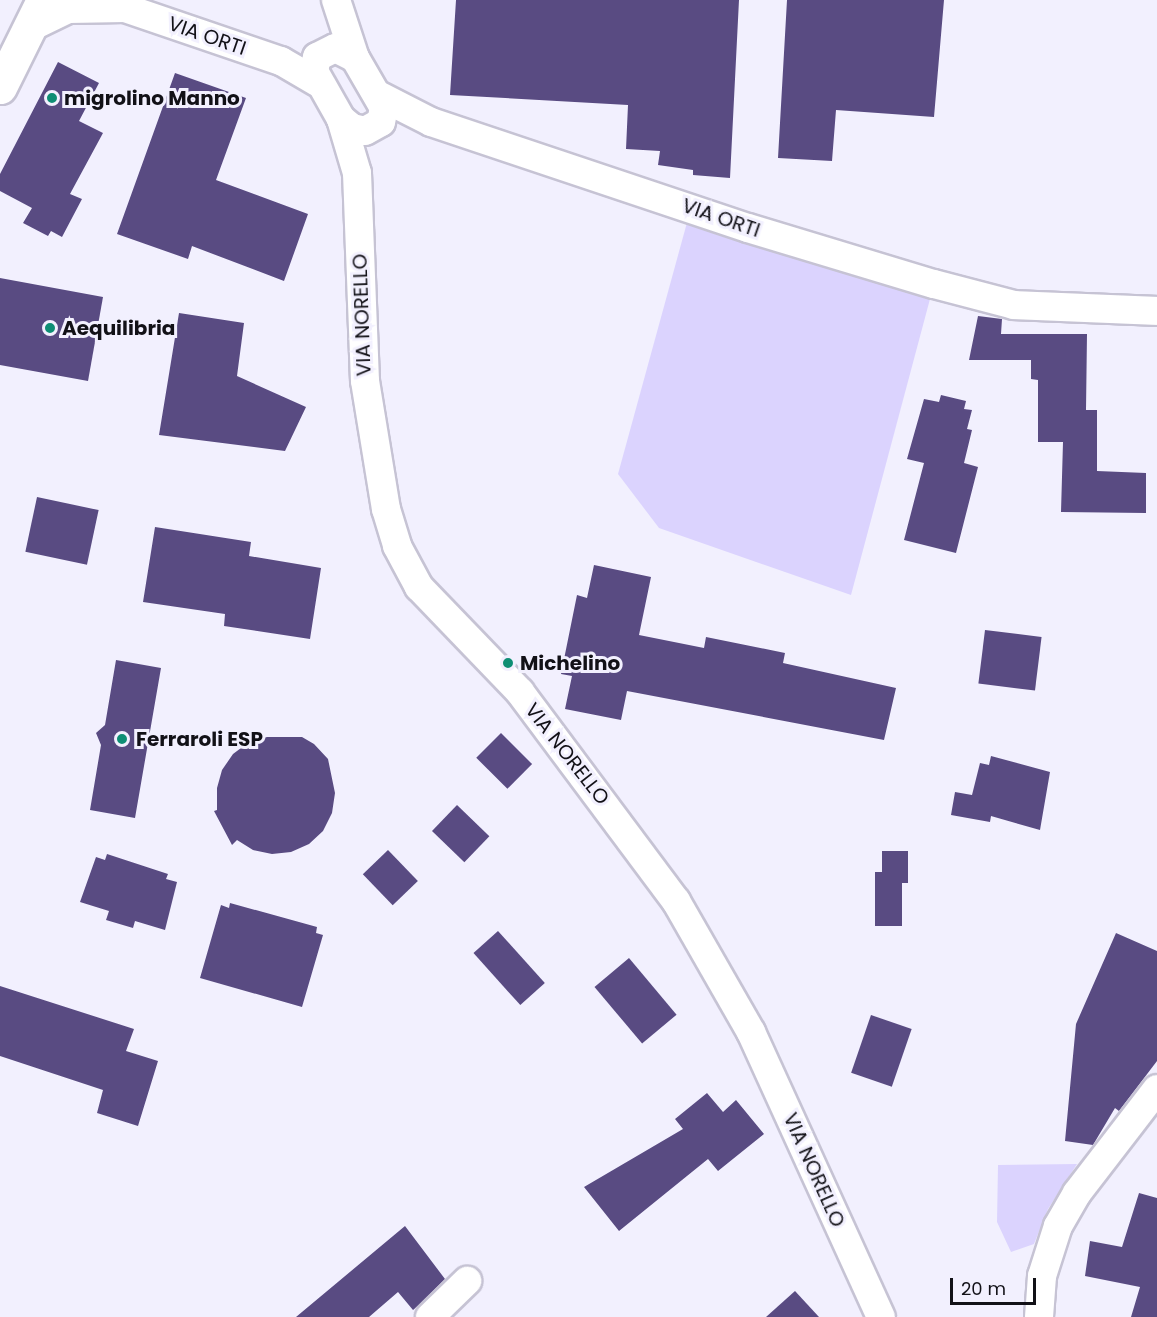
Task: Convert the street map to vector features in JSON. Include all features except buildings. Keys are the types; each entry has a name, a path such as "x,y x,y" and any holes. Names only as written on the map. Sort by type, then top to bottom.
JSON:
{"main road":[{"path":"0,87 36,14"}],"street":[{"path":"321,63 330,0"},
{"path":"336,0 355,58 378,115 358,130 341,119"},
{"name":"VIA ORTI","path":"36,14 121,4 281,61 321,63"},
{"path":"321,63 342,49 355,58"},
{"name":"VIA NORELLO","path":"321,63 357,172 364,381 384,497 397,546 419,586 520,692 676,901 751,1032 880,1317"},
{"name":"VIA ORTI","path":"378,115 431,122 748,228 1014,305 1157,311"},
{"name":"VIA NORELLO","path":"357,172 378,115"},
{"path":"1039,1317 1046,1258 1058,1226 1077,1192 1157,1089"},
{"path":"430,1317 467,1281"}],"shaded area":[{"path":"691,208 934,284 851,595 659,528 618,474"},
{"path":"1077,1164 1048,1209 1034,1244 1011,1252 997,1222 998,1165"}],"place":[{"name":"migrolino Manno","path":"52,98"},
{"name":"Aequilibria","path":"50,328"},
{"name":"Michelino","path":"508,663"},
{"name":"Ferraroli ESP","path":"122,739"}]}
